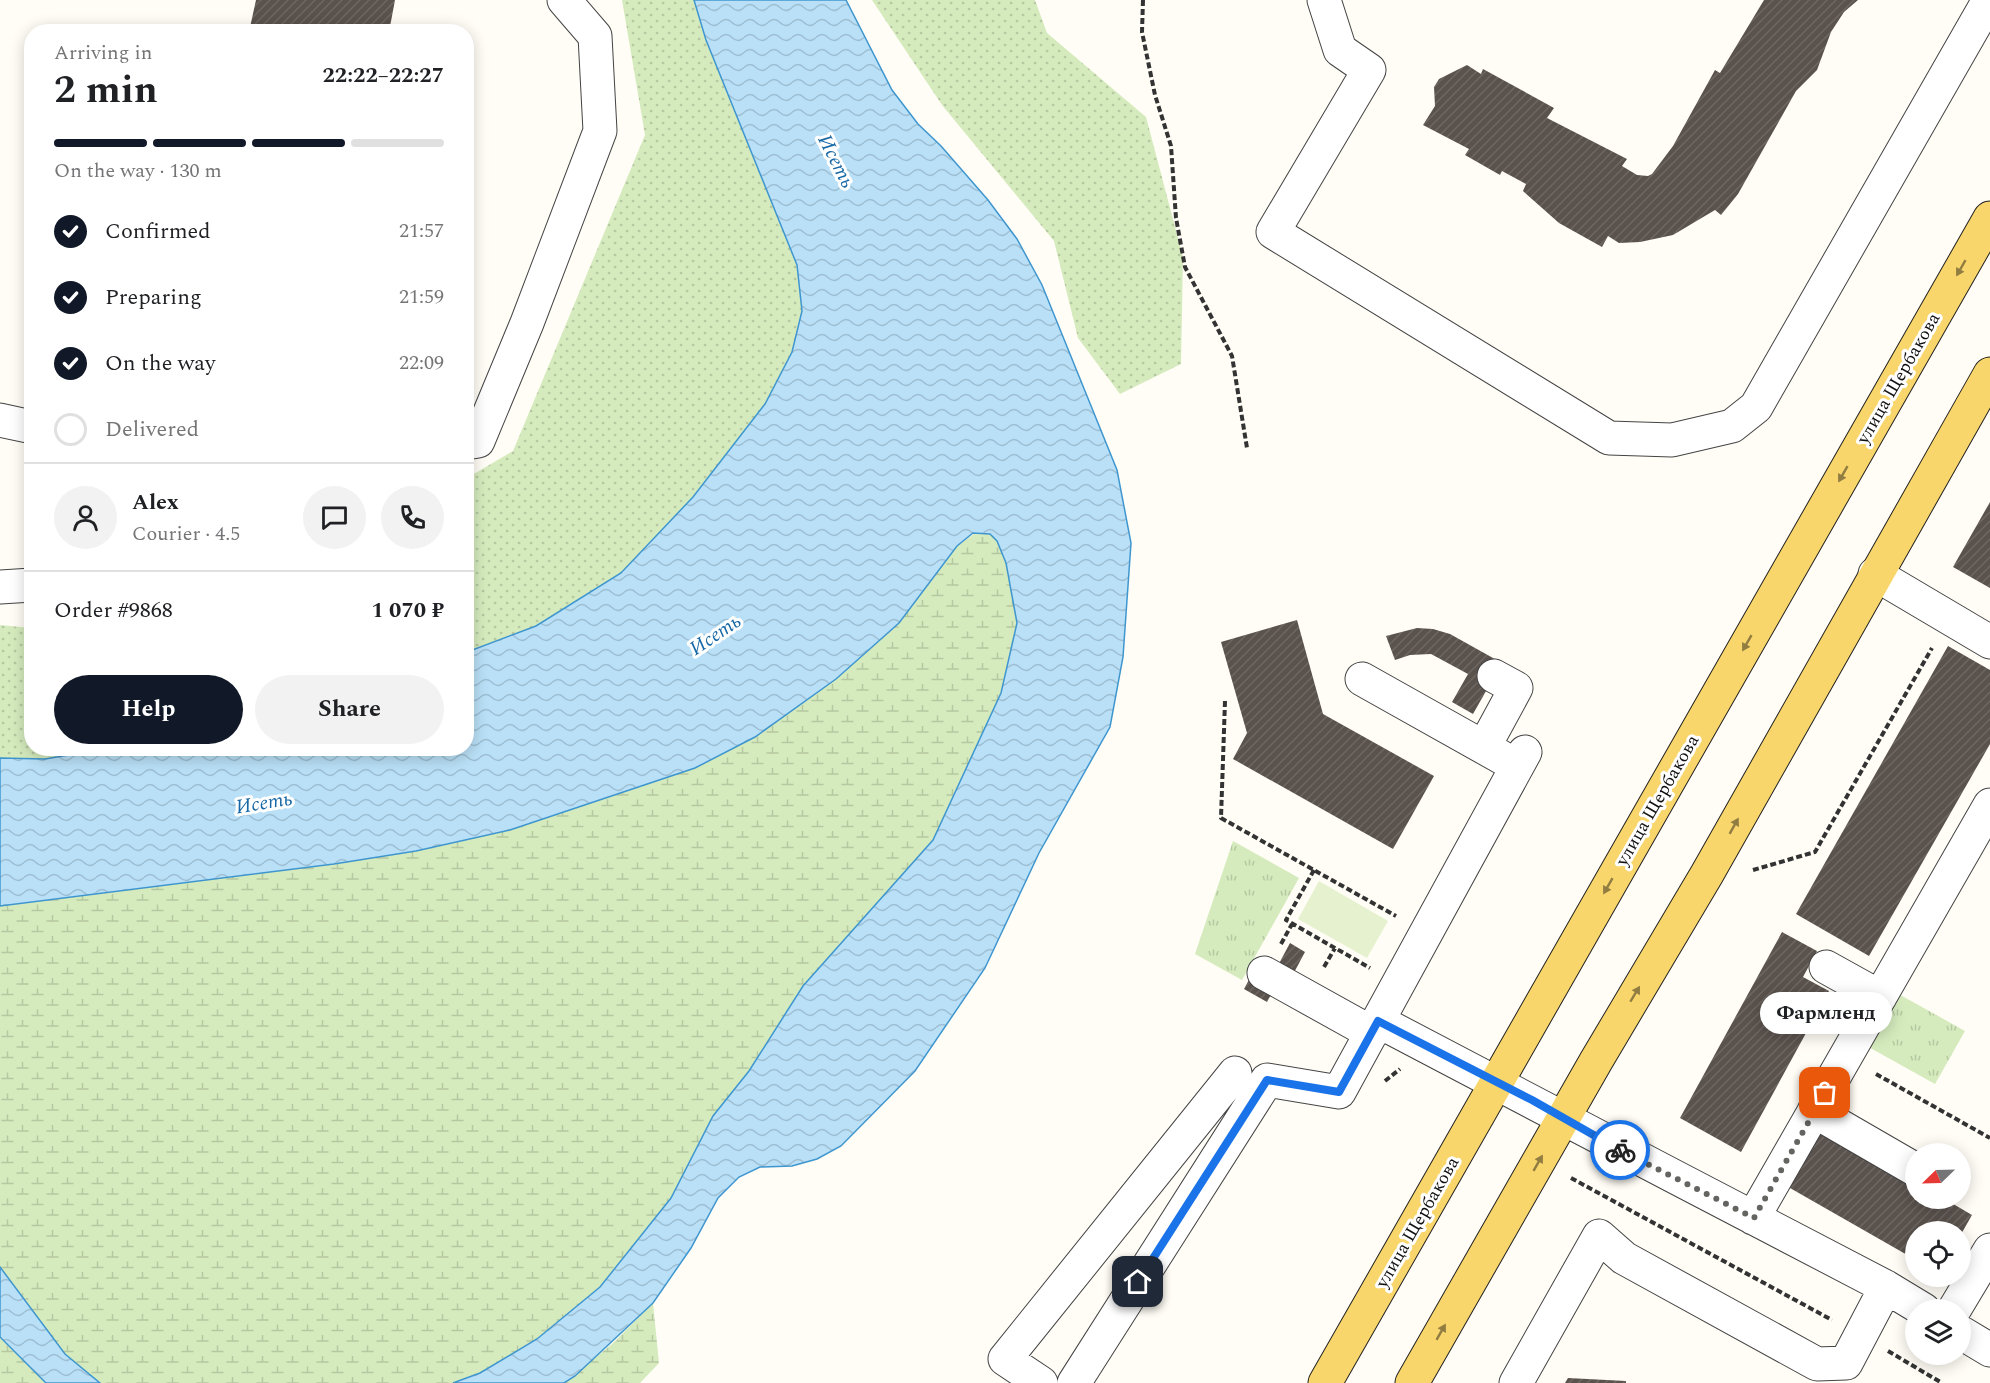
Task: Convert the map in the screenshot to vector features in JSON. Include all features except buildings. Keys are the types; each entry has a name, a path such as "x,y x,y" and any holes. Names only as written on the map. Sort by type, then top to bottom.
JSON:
{"main road":[{"name":"улица Щербакова","path":"1325,1383 1990,218"},
{"path":"1412,1383 1707,874 1990,374"}],"street":[{"path":"474,442 478,441 527,323 600,131 595,36 564,0"},
{"path":"1324,0 1340,50 1376,59 1273,232 1609,438 1672,440 1732,426 1756,407 1989,0"},
{"path":"0,420 24,424"},
{"path":"1875,574 1951,616 1990,642"},
{"path":"0,586 24,585"},
{"path":"1484,747 1516,688 1494,676"},
{"path":"1074,1383 1267,1080 1339,1092 1411,956 1521,759 1484,747 1362,679"},
{"path":"1754,1218 1990,805"},
{"path":"1826,967 1880,997"},
{"path":"1264,973 1496,1083 1564,1118 1594,1137 1754,1218 1906,1299"},
{"path":"1041,1383 1005,1359 1235,1073"},
{"path":"1814,1112 1905,1164"},
{"path":"1516,1383 1599,1236 1624,1258 1817,1364 1847,1360 1886,1287"},
{"path":"1961,1299 1990,1250"},
{"path":"1971,1339 1990,1350"}],"path":[{"path":"1143,0 1142,32 1155,95 1171,146 1176,218 1185,267 1232,356 1247,448"},
{"path":"1753,870 1815,852 1951,616"},
{"path":"1225,701 1221,819 1399,918"},
{"path":"1314,870 1286,920 1371,968"},
{"path":"1846,1056 1990,1138"},
{"path":"1571,1178 1847,1360 1942,1383"}],"green space":[{"path":"622,0 694,0 706,40 797,265 802,311 792,352 765,404 693,497 621,574 536,626 474,649 474,474 513,451 645,135"},
{"path":"872,0 1035,0 1047,33 1146,117 1183,257 1181,364 1120,394 1078,338 1054,241 942,105"},
{"path":"977,532 990,534 997,541 1006,563 1017,623 1001,693 933,840 803,986 749,1071 713,1116 671,1198 600,1287 537,1339 480,1373 453,1383 100,1383 65,1354 0,1267 0,906 334,864 416,851 510,830 695,768 755,737 836,679 899,623 957,546"},
{"path":"0,625 24,627 24,756 64,756 45,759 0,758"},
{"path":"1233,841 1299,878 1242,980 1195,954"},
{"path":"1319,881 1388,921 1367,958 1298,919"},
{"path":"1895,992 1965,1031 1935,1084 1865,1045"},
{"path":"653,1303 659,1363 640,1383 564,1383 612,1344"},
{"path":"0,1338 46,1383 0,1383"}],"water":[{"name":"Исеть","path":"694,0 846,0 892,90 918,124 941,146 988,200 1017,239 1042,285 1117,470 1131,543 1123,657 1110,727 1039,853 985,968 915,1071 841,1146 817,1159 792,1166 760,1167 739,1177 718,1198 691,1248 653,1303 575,1376 564,1383 453,1383 480,1373 537,1339 600,1287 671,1198 713,1116 749,1071 803,986 933,840 1001,693 1017,623 1006,563 997,541 990,534 973,533 957,546 899,623 836,679 755,737 695,768 510,830 416,851 334,864 0,906 0,758 474,756 474,649 536,626 621,573 693,497 765,404 792,352 802,311 797,265 706,40"},
{"path":"0,1267 65,1354 100,1383 46,1383 0,1337"}],"way so far":[{"path":"1620,1150 1754,1218 1825,1093"}],"place":[{"name":"Фармленд","path":"1825,1093"}],"route":[{"path":"1138,1282 1267,1080 1339,1092 1378,1021 1532,1100 1620,1150"}]}
